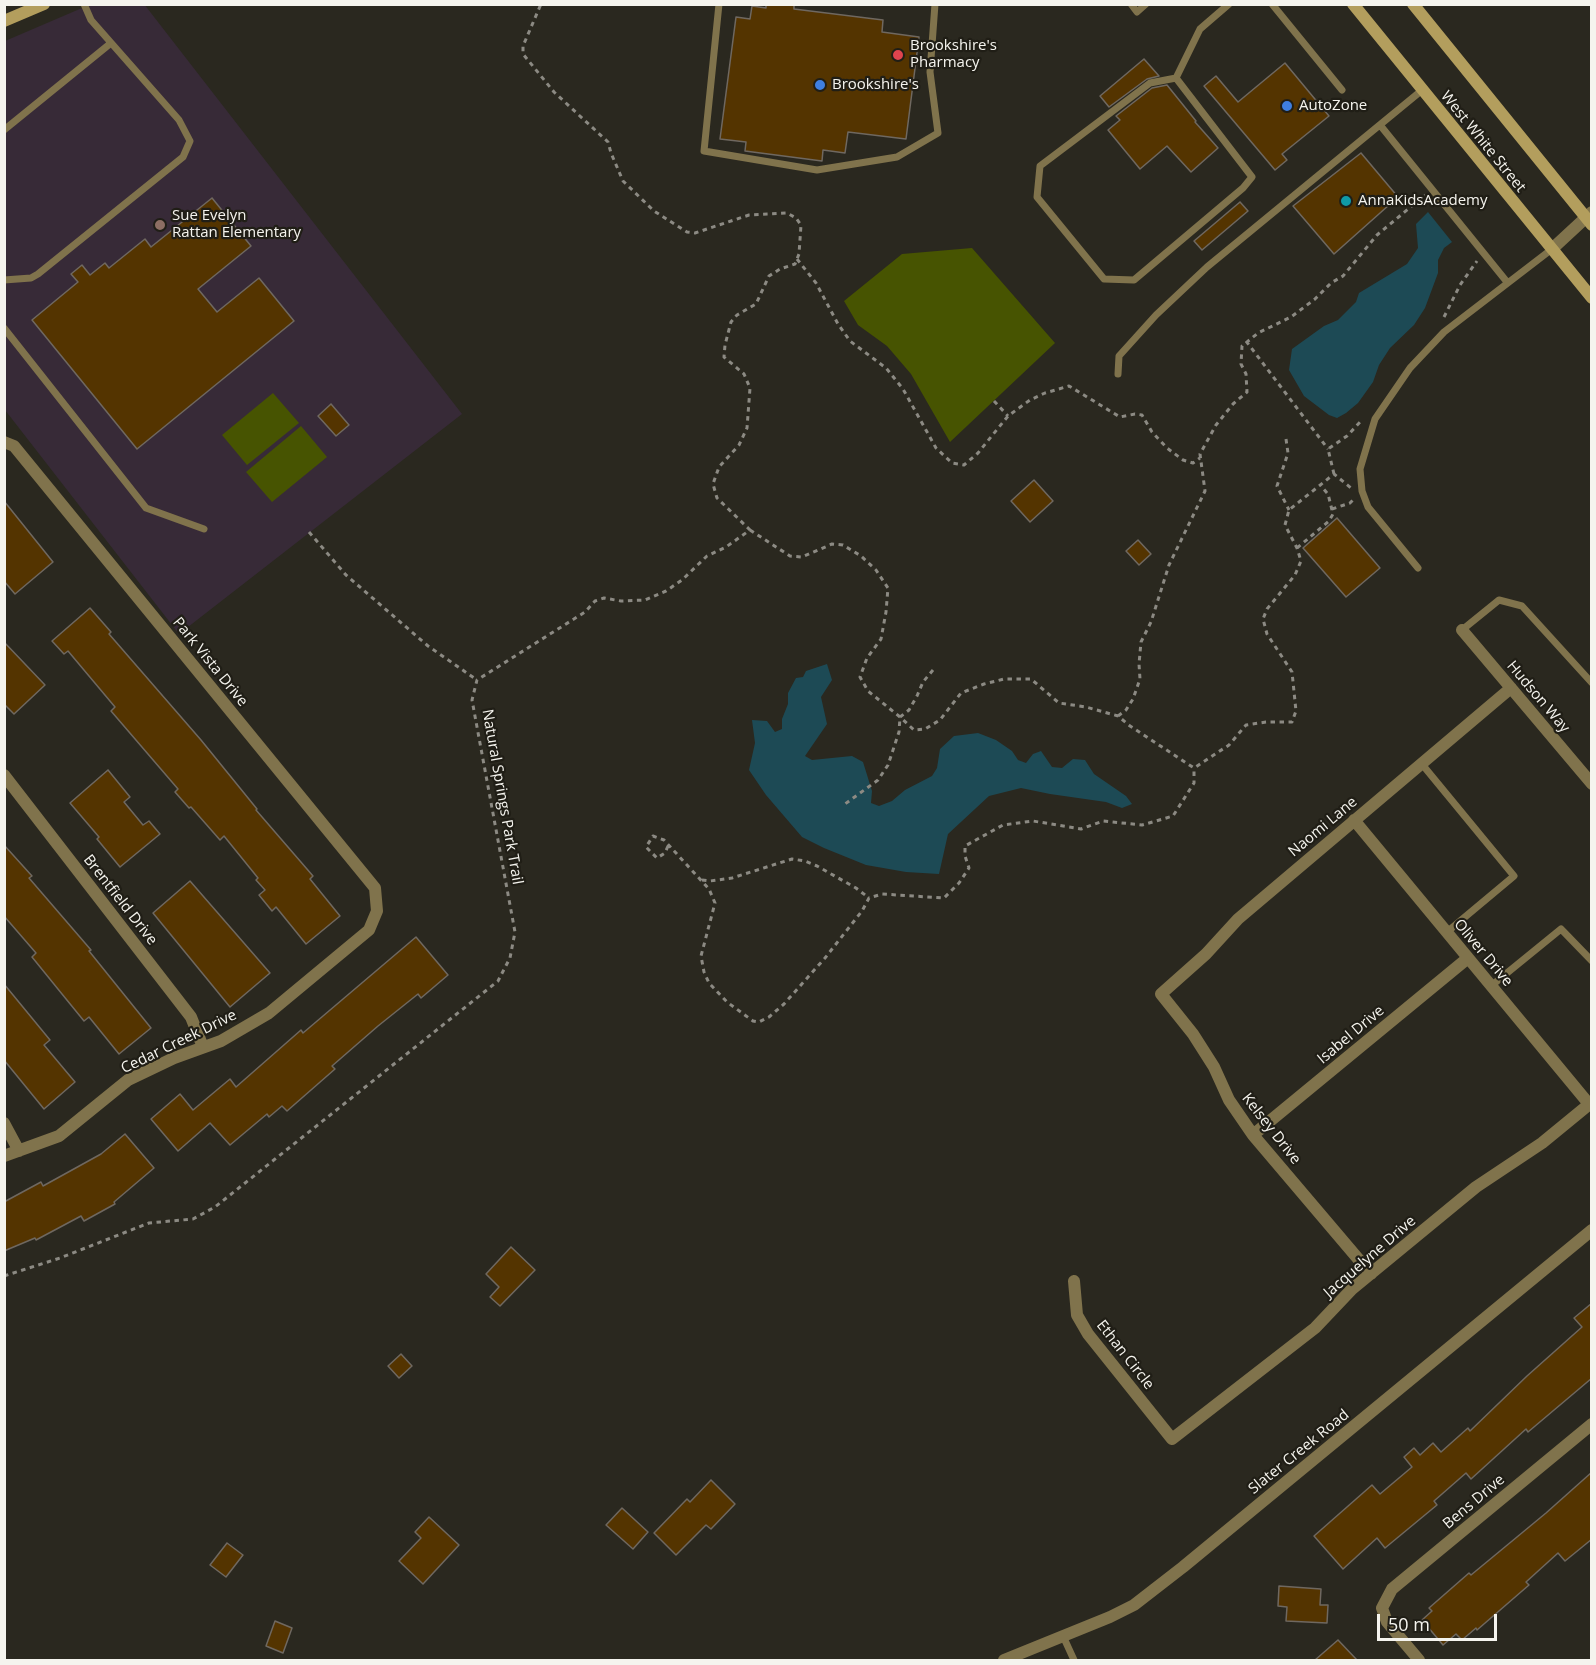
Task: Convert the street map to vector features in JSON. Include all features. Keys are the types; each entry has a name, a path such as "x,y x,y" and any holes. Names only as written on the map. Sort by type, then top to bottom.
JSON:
{"main road":[{"path":"4,21 44,4"},
{"name":"West White Street","path":"1353,4 1421,91 1592,298"},
{"path":"1413,4 1589,218"}],"street":[{"path":"1552,249 1589,218"},
{"name":"Park Vista Drive","path":"4,442 14,446 375,888 377,911"},
{"name":"Hudson Way","path":"1462,630 1592,784"},
{"name":"Naomi Lane","path":"1161,994 1206,954 1239,919 1511,688"},
{"name":"Brentfield Drive","path":"4,776 191,1017 203,1047"},
{"name":"Oliver Drive","path":"1354,820 1590,1103"},
{"name":"Cedar Creek Drive","path":"4,1156 59,1136 128,1080 174,1058 221,1041 269,1013 369,930 377,911"},
{"name":"Isabel Drive","path":"1254,1135 1468,958"},
{"name":"Kelsey Drive","path":"1161,994 1193,1034 1214,1067 1229,1100 1254,1135 1371,1274"},
{"name":"Jacquelyne Drive","path":"1172,1439 1315,1328 1352,1289 1476,1187 1542,1143 1590,1103"},
{"path":"4,1123 19,1151"},
{"name":"Slater Creek Road","path":"1004,1660 1134,1605 1592,1230"},
{"name":"Ethan Circle","path":"1074,1281 1077,1315 1088,1334 1172,1439"},
{"name":"Bens Drive","path":"1419,1660 1387,1622 1382,1608 1392,1589 1592,1424"}],"lane":[{"path":"4,280 31,278 38,274 183,157 190,141 178,120 90,20 84,4"},
{"path":"719,4 704,151 817,170 897,157 938,133 930,72 935,4"},
{"path":"1131,4 1137,12 1146,4"},
{"path":"1176,78 1200,29 1229,4"},
{"path":"1272,4 1342,90"},
{"path":"4,130 111,42"},
{"path":"1176,78 1252,177 1243,188 1134,280 1104,279 1036,197 1041,166 1150,83 1176,78"},
{"path":"1118,374 1119,356 1156,315 1207,267 1421,91"},
{"path":"1380,125 1507,282"},
{"path":"1418,568 1368,507 1362,491 1360,469 1375,419 1410,368 1444,332 1552,249"},
{"path":"4,328 147,508 204,529"},
{"path":"1462,630 1499,600 1522,606 1592,683"},
{"path":"1421,763 1514,876 1447,932"},
{"path":"1491,986 1561,929 1592,962"},
{"path":"1063,1636 1074,1660"}],"path":[{"path":"541,4 523,46 523,54 554,92 608,142 610,153 623,181 654,211 687,232 695,233 749,215 787,213 796,218 801,225 795,264 769,276 756,304 737,315 731,322 724,357 744,374 750,388 747,428 739,445 719,467 713,484 717,498 750,530 790,556 802,557 832,544 843,545 861,556 876,570 888,588 880,639 867,658 860,677 868,691 914,730 925,729 940,720 961,693 984,684 1019,678 1031,680 1059,703 1086,706 1118,716 1194,768"},
{"path":"1118,716 1126,710 1140,679 1141,642 1151,622 1169,565 1205,491 1200,454 1216,425 1233,404 1247,392 1246,374 1241,364 1242,346 1246,341 1291,317 1315,299 1331,283 1344,276 1377,235 1432,189"},
{"path":"797,259 816,283 850,341 870,353 886,368 903,389 936,448 952,463 964,465 978,453 1008,416 1030,400 1069,386 1120,417 1142,415 1152,432 1167,448 1183,460 1192,463 1200,458"},
{"path":"1246,341 1328,449"},
{"path":"994,401 1008,416"},
{"path":"1286,439 1288,453 1277,486 1289,510"},
{"path":"1194,768 1229,745 1246,724 1292,722 1296,711 1293,672 1267,634 1263,619 1267,609 1295,575 1300,561 1297,548 1285,525 1289,510 1334,474 1351,488 1362,491 1350,503 1332,509"},
{"path":"1297,548 1334,514 1328,494 1321,486"},
{"path":"309,532 346,575 428,646 477,680 585,612 595,601 604,598 621,601 645,600 666,591 682,580 706,556 735,541 750,530"},
{"path":"845,804 878,780 888,765 899,732 900,717 909,710 923,682 933,670"},
{"name":"Natural Springs Park Trail","path":"4,1276 60,1258 149,1223 193,1219 215,1207 498,981 510,958 515,932 472,700 477,680"},
{"path":"668,846 665,853 657,858 646,848 653,837 664,840 702,880 715,903 701,956 704,972 717,993 753,1022 759,1022 784,1004 847,933 868,898 882,894 944,898 959,883 969,867 965,846 1003,825 1033,821 1081,829 1103,821 1142,825 1173,816 1194,783 1194,768"},
{"path":"702,880 732,878 792,859 817,866 856,888 868,898"}],"shaded area":[{"name":"Sue Evelyn Rattan Elementary","path":"144,4 462,414 179,634 5,410 5,41 89,5"}],"green space":[{"path":"972,248 1055,343 950,442 911,374 887,346 858,325 844,301 902,254"},
{"path":"273,393 299,423 247,465 222,435"},
{"path":"301,426 327,457 272,502 246,472"}],"water":[{"path":"1428,212 1452,242 1444,248 1438,260 1438,273 1425,308 1414,325 1390,348 1379,365 1373,382 1358,403 1337,418 1329,415 1304,396 1289,370 1292,349 1324,326 1338,320 1356,302 1359,293 1407,264 1418,248 1416,224"},
{"path":"827,664 832,680 821,697 827,724 805,756 812,760 852,756 863,762 872,791 871,803 879,806 892,801 905,790 932,776 937,768 940,749 954,736 978,733 996,740 1012,751 1018,760 1026,763 1033,754 1041,751 1052,767 1062,768 1073,759 1085,760 1094,774 1126,796 1132,804 1122,808 1106,802 1021,788 989,796 948,834 939,874 906,872 866,865 824,848 802,837 766,795 749,770 755,743 752,720 767,721 775,732 782,729 782,719 788,704 788,693 796,678 803,677 806,671"}],"building":[{"name":"Brookshire's","path":"766,4 794,4 794,9 883,20 882,32 919,37 906,139 848,132 845,153 823,150 822,161 745,151 746,142 720,139 736,17 750,19 752,6 766,8"},
{"path":"1144,59 1159,76 1147,79 1109,107 1100,96"},
{"name":"AutoZone","path":"1285,63 1329,116 1282,154 1287,160 1275,170 1204,86 1216,76 1238,102"},
{"path":"1167,85 1218,148 1191,172 1167,146 1140,169 1108,130 1120,120 1116,116 1152,88"},
{"name":"AnnaKidsAcademy","path":"1361,153 1398,197 1334,254 1293,206"},
{"path":"212,198 251,246 198,289 217,312 259,278 294,321 137,449 32,320 78,282 71,274 82,265 90,275 105,263 109,268 145,239 151,247"},
{"path":"1240,202 1248,211 1202,250 1194,241"},
{"path":"331,404 349,425 336,436 318,416"},
{"path":"1034,480 1053,501 1030,522 1011,501"},
{"path":"4,501 53,562 15,594 4,581"},
{"path":"1337,518 1380,568 1346,597 1303,548"},
{"path":"1138,540 1151,554 1139,565 1126,551"},
{"path":"90,608 111,632 109,634 201,740 256,810 313,876 310,879 340,916 306,944 276,907 272,911 259,895 265,890 256,880 258,878 224,836 220,840 191,807 189,808 175,792 178,789 111,711 115,707 68,651 64,654 52,641"},
{"path":"4,642 45,685 14,714 4,704"},
{"path":"108,770 130,797 124,802 143,825 149,821 160,834 120,867 97,839 99,837 70,803"},
{"path":"4,845 32,876 29,878 91,950 89,951 151,1028 119,1054 89,1017 84,1021 32,957 36,953 4,916"},
{"path":"190,881 270,973 230,1007 153,913"},
{"path":"416,937 448,975 421,998 418,994 378,1026 332,1066 335,1069 287,1111 282,1106 269,1117 267,1114 230,1145 210,1123 178,1151 151,1119 180,1094 193,1110 230,1079 236,1087 301,1030 303,1033"},
{"path":"4,984 50,1040 44,1045 75,1082 44,1109 4,1060"},
{"path":"125,1134 154,1168 114,1202 115,1204 84,1221 81,1216 36,1240 35,1238 4,1251 4,1202 41,1182 43,1186 101,1154"},
{"path":"511,1247 535,1270 500,1306 490,1297 499,1287 486,1274"},
{"path":"1592,1303 1592,1378 1528,1432 1526,1429 1471,1479 1466,1473 1434,1501 1437,1505 1385,1548 1377,1538 1343,1569 1314,1536 1372,1485 1380,1494 1412,1467 1404,1457 1414,1448 1420,1455 1433,1443 1441,1452 1468,1428 1470,1431 1582,1327 1574,1318"},
{"path":"401,1354 412,1366 399,1378 388,1366"},
{"path":"1592,1472 1592,1539 1565,1561 1558,1553 1526,1582 1529,1585 1477,1630 1476,1628 1462,1640 1456,1634 1443,1645 1422,1620 1432,1611 1429,1608 1469,1573 1471,1575 1546,1513"},
{"path":"711,1480 735,1504 711,1529 706,1525 676,1555 654,1533 687,1499 690,1502"},
{"path":"622,1508 648,1532 633,1549 606,1525"},
{"path":"429,1517 459,1545 423,1584 399,1561 421,1538 415,1532"},
{"path":"227,1543 243,1555 226,1577 210,1565"},
{"path":"1279,1586 1321,1589 1320,1605 1328,1605 1327,1623 1286,1621 1287,1607 1278,1606"},
{"path":"275,1621 292,1628 283,1653 266,1646"},
{"path":"1338,1640 1357,1660 1315,1660"}],"place":[{"name":"Brookshire's Pharmacy","path":"898,55"},
{"name":"Brookshire's","path":"820,85"},
{"name":"AutoZone","path":"1287,106"},
{"name":"AnnaKidsAcademy","path":"1346,201"},
{"name":"Sue Evelyn Rattan Elementary","path":"160,225"}]}
